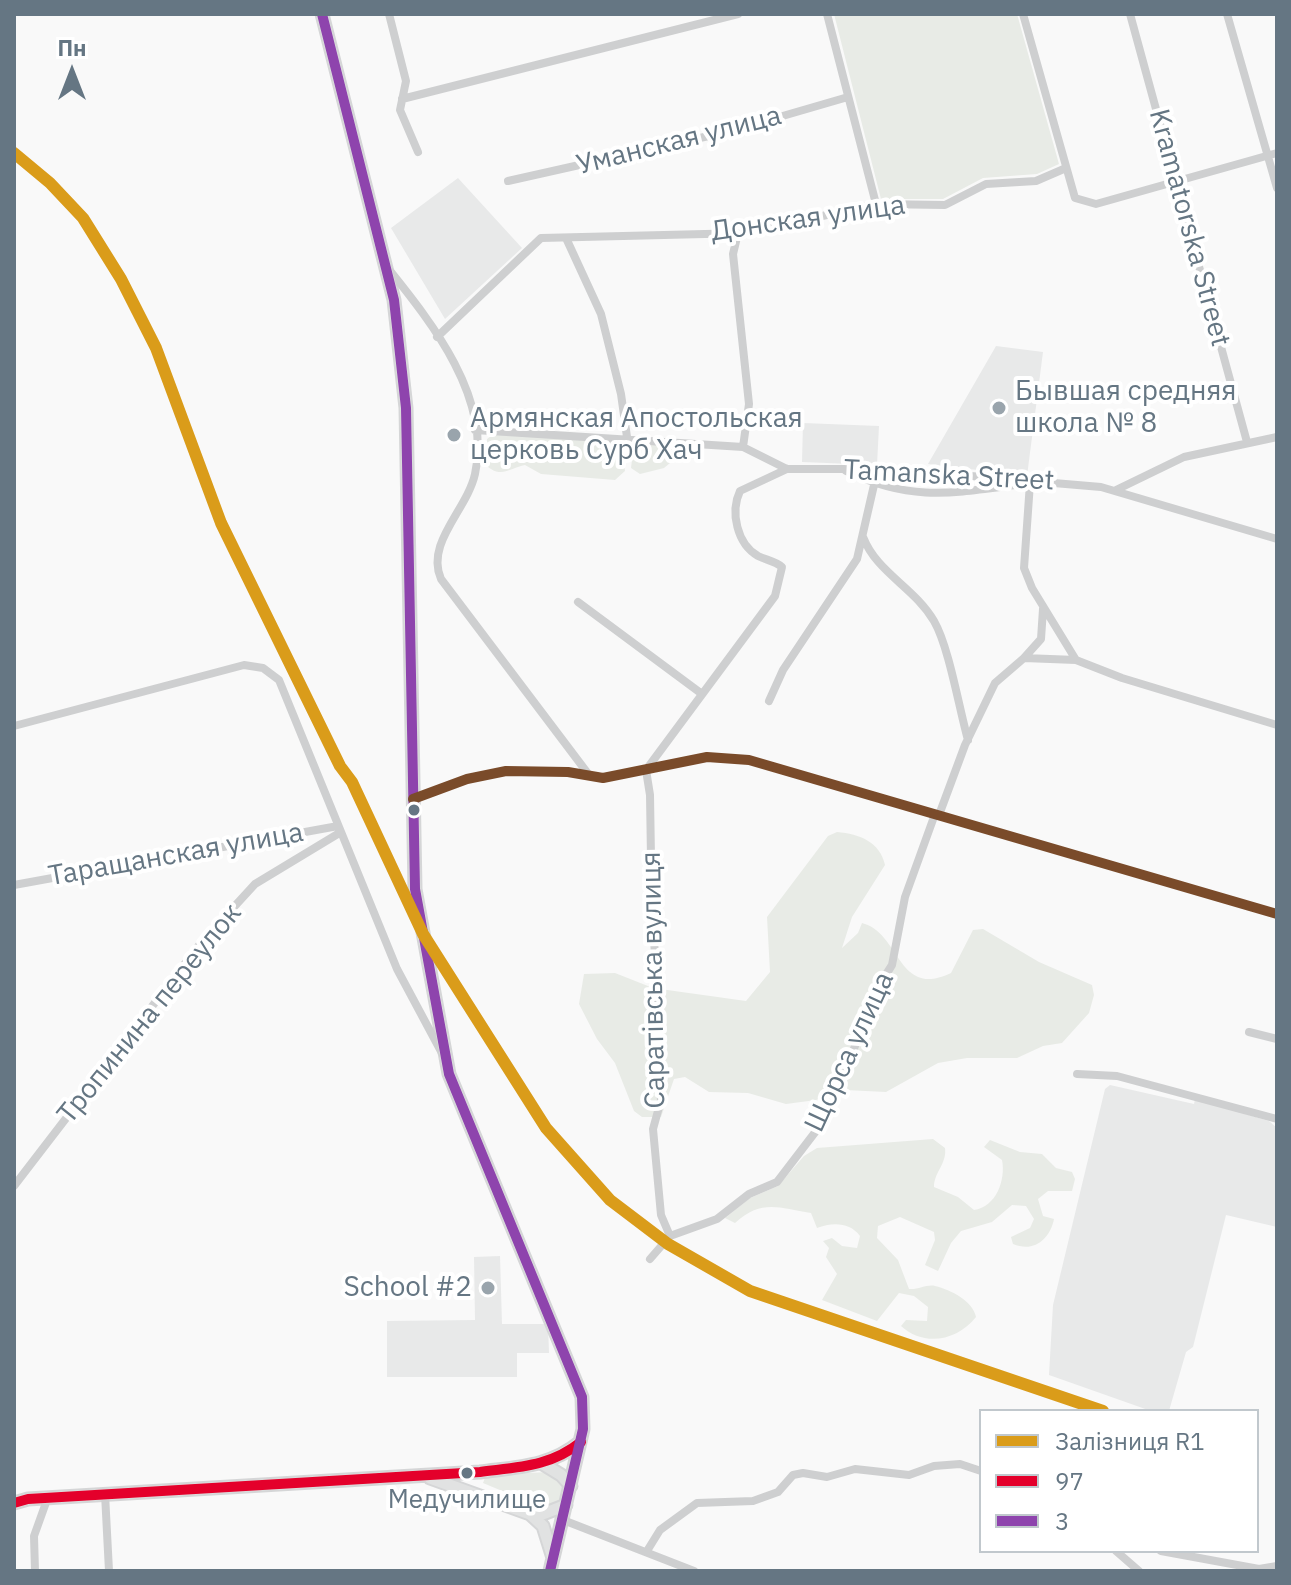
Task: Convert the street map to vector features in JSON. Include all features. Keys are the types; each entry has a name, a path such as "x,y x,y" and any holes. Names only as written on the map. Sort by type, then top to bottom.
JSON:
{"main road":[{"path":"322,14 394,300 406,408 415,889 447,1061 582,1397 581,1442 550,1571"},
{"path":"14,1503 48,1497 480,1472 543,1464 564,1455 581,1442"},
{"path":"543,1464 571,1486"},
{"path":"476,1493 475,1477 480,1472"},
{"path":"426,1477 530,1514 543,1514 566,1505"},
{"path":"530,1514 543,1526 553,1558"}],"street":[{"path":"389,14 406,81 402,99 403,120 418,152"},
{"path":"402,99 738,14"},
{"path":"827,14 876,204"},
{"path":"1023,14 1075,198 1096,204 1272,154"},
{"name":"Kramatorska Street","path":"1130,14 1247,442"},
{"path":"1227,14 1272,154 1277,188"},
{"name":"Уманская улица","path":"508,181 731,131 848,97"},
{"name":"Донская улица","path":"437,337 541,238 738,233 876,204 945,205 986,184 1036,181 1066,168"},
{"path":"738,233 733,254 749,404 743,447"},
{"path":"566,238 607,334 627,437"},
{"path":"386,266 437,337 467,389 475,430 476,472 466,501 436,552 435,566 441,579 590,776"},
{"name":"Tamanska Street","path":"475,430 627,437 743,447 787,469 888,469 1030,483 1073,484 1115,490 1277,539"},
{"path":"1115,490 1184,457 1277,437"},
{"path":"646,770 775,596 783,572 777,562 759,557 742,541 736,521 737,498 740,491 787,469"},
{"path":"842,469 874,485 929,495 1030,483 1024,568 1043,607 1076,660"},
{"path":"769,701 783,670 857,559 874,485"},
{"path":"863,537 871,557 916,597 935,622 968,740"},
{"path":"578,602 702,694"},
{"path":"1024,658 1041,639 1043,607"},
{"path":"1024,658 1076,660 1122,678 1277,725"},
{"name":"Щорса улица","path":"650,1259 670,1236 717,1219 749,1194 777,1182 826,1118 880,984 892,965 905,897 968,740 995,683 1024,658"},
{"path":"14,726 244,665 263,668 279,680 397,969 447,1061"},
{"path":"413,799 467,779 506,771 603,778 707,757 749,760 1277,914"},
{"name":"Саратівська вулиця","path":"646,770 650,795 652,922 658,983 655,1025 661,1100 653,1129 661,1215 670,1236"},
{"name":"Таращанская улица","path":"14,885 339,829"},
{"name":"Тропинина переулок","path":"14,1186 200,944 255,884 339,829"},
{"path":"1249,1032 1277,1039"},
{"path":"1077,1074 1117,1076 1277,1119"},
{"path":"647,1551 660,1530 697,1503 753,1501 768,1497 793,1475 803,1473 827,1477 866,1470 909,1475 934,1466 960,1464 979,1470"},
{"path":"105,1494 109,1571"},
{"path":"35,1571 34,1536 48,1497"},
{"path":"563,1520 694,1571"},
{"path":"1118,1553 1139,1571"},
{"path":"1172,1553 1259,1569 1277,1566"}],"shaded area":[{"path":"834,14 1017,14 1059,164 1037,174 983,178 943,199 881,199"},
{"path":"458,178 522,248 445,319 391,228"},
{"name":"Бывшая средняя школа № 8","path":"996,346 1043,352 1027,476 928,464"},
{"path":"803,423 879,426 877,465 802,462"},
{"path":"494,434 622,441 625,471 615,480 541,474 525,465 497,472 487,466 487,439"},
{"path":"634,443 681,446 682,453 664,468 640,474 631,468"},
{"path":"837,832 854,835 874,845 885,865 852,917 842,948 858,933 862,923 875,929 885,939 909,971 920,978 933,979 951,973 973,930 983,929 1039,962 1092,985 1094,995 1089,1013 1062,1043 1043,1046 1017,1058 967,1058 938,1063 886,1092 845,1090 816,1100 786,1104 748,1093 709,1092 685,1077 674,1079 661,1117 642,1117 634,1111 615,1063 597,1039 579,1004 584,974 615,973 653,988 746,1001 770,972 767,917 828,836"},
{"path":"1110,1085 1194,1104 1195,1099 1269,1121 1277,1128 1277,1227 1226,1215 1193,1347 1186,1352 1170,1409 1145,1409 1049,1375 1053,1305 1105,1089"},
{"path":"933,1139 945,1148 934,1187 958,1197 974,1210 988,1204 1001,1184 1002,1160 984,1147 990,1140 1020,1152 1042,1154 1056,1168 1072,1172 1075,1179 1072,1191 1048,1191 1038,1199 1043,1216 1054,1219 1049,1233 1040,1242 1028,1247 1013,1244 1011,1237 1030,1228 1034,1219 1026,1206 1012,1205 992,1222 961,1231 951,1243 938,1271 925,1265 935,1240 934,1232 900,1217 878,1226 877,1238 898,1260 909,1289 941,1288 954,1293 971,1306 976,1317 950,1336 920,1337 901,1326 906,1320 927,1321 928,1307 914,1296 899,1293 877,1321 822,1300 837,1274 826,1257 829,1248 823,1241 832,1238 842,1246 857,1248 860,1236 851,1228 835,1224 817,1228 811,1213 771,1207 745,1215 735,1223 725,1218 750,1198 778,1186 804,1156 817,1148"},
{"name":"School #2","path":"500,1256 502,1324 548,1324 549,1353 517,1353 517,1377 387,1377 387,1321 475,1320 474,1257"},
{"path":"549,1472 564,1484 561,1501 543,1508 483,1483 486,1475"}],"rail line":[{"name":"R1","path":"14,153 50,183 83,218 121,279 156,348 221,523 340,766 352,782 423,934 546,1128 610,1200 668,1244 750,1291 1097,1409"}],"transit line":[{"name":"3","path":"322,14 394,300 406,408 415,889 449,1074 582,1397 583,1429 550,1571"},
{"path":"413,799 467,779 506,771 568,772 603,778 707,757 749,760 1277,914"},
{"name":"97","path":"14,1503 28,1499 480,1472 545,1461 581,1442"}],"place":[{"name":"Бывшая средняя школа № 8","path":"999,408"},
{"name":"Армянская Апостольская церковь Сурб Хач","path":"454,435"},
{"name":"School #2","path":"488,1288"},
{"name":"Медучилище","path":"467,1473"}]}
